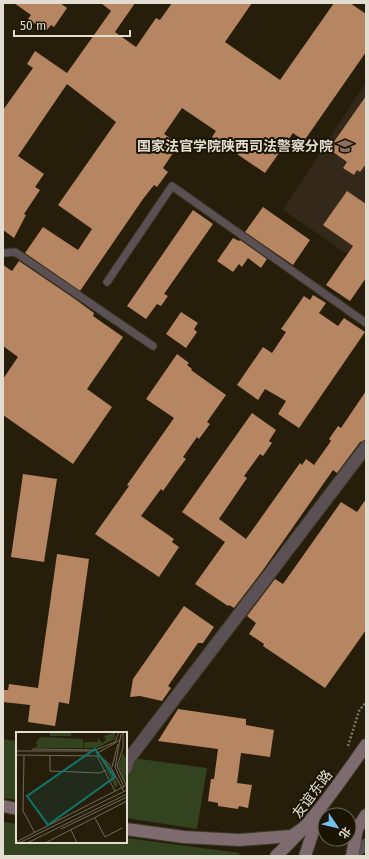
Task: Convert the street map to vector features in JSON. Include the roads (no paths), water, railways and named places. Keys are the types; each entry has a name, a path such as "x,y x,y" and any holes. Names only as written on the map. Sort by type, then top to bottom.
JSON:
{"main road":[{"name":"友谊东路","path":"323,807 366,745"},
{"path":"3,806 16,809"},
{"name":"友谊东路","path":"276,856 317,814"},
{"path":"353,854 357,829 366,815"},
{"path":"305,856 309,839 317,820"},
{"path":"127,829 184,837 239,840 292,836 306,826"}],"street":[{"path":"127,764 128,760 366,447"},
{"path":"353,854 366,845"}],"lane":[{"path":"107,282 172,186 366,323"},
{"path":"3,253 15,252 153,346"}],"place":[{"name":"国家法官学院陕西司法警察分院","path":"345,146"}]}
